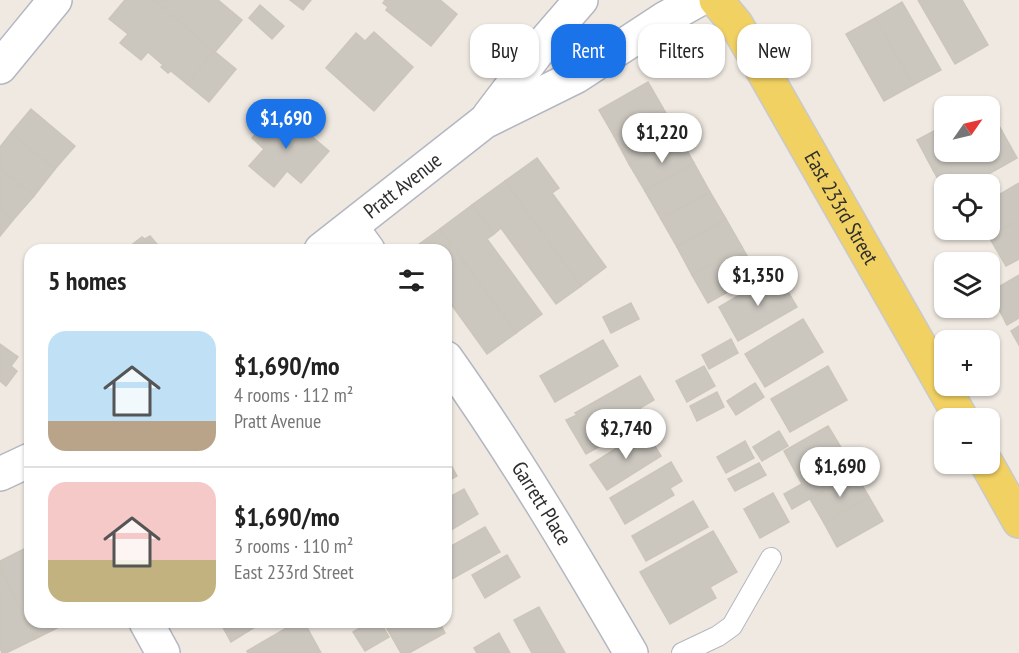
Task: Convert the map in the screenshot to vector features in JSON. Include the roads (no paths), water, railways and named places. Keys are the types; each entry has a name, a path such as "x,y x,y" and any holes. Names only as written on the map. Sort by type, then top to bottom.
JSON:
{"main road":[{"name":"East 233rd Street","path":"716,0 736,24 955,408"},
{"path":"994,474 1015,505"}],"street":[{"path":"0,67 55,0"},
{"name":"Pratt Avenue","path":"342,244 360,239 484,122 581,0"},
{"name":"Pratt Avenue","path":"484,122 577,76 664,19 698,0"},
{"name":"Garrett Place","path":"452,367 548,510 631,653"},
{"path":"0,474 24,463"},
{"path":"149,628 163,653"}],"lane":[{"path":"682,653 718,636 732,626 771,558"}]}
